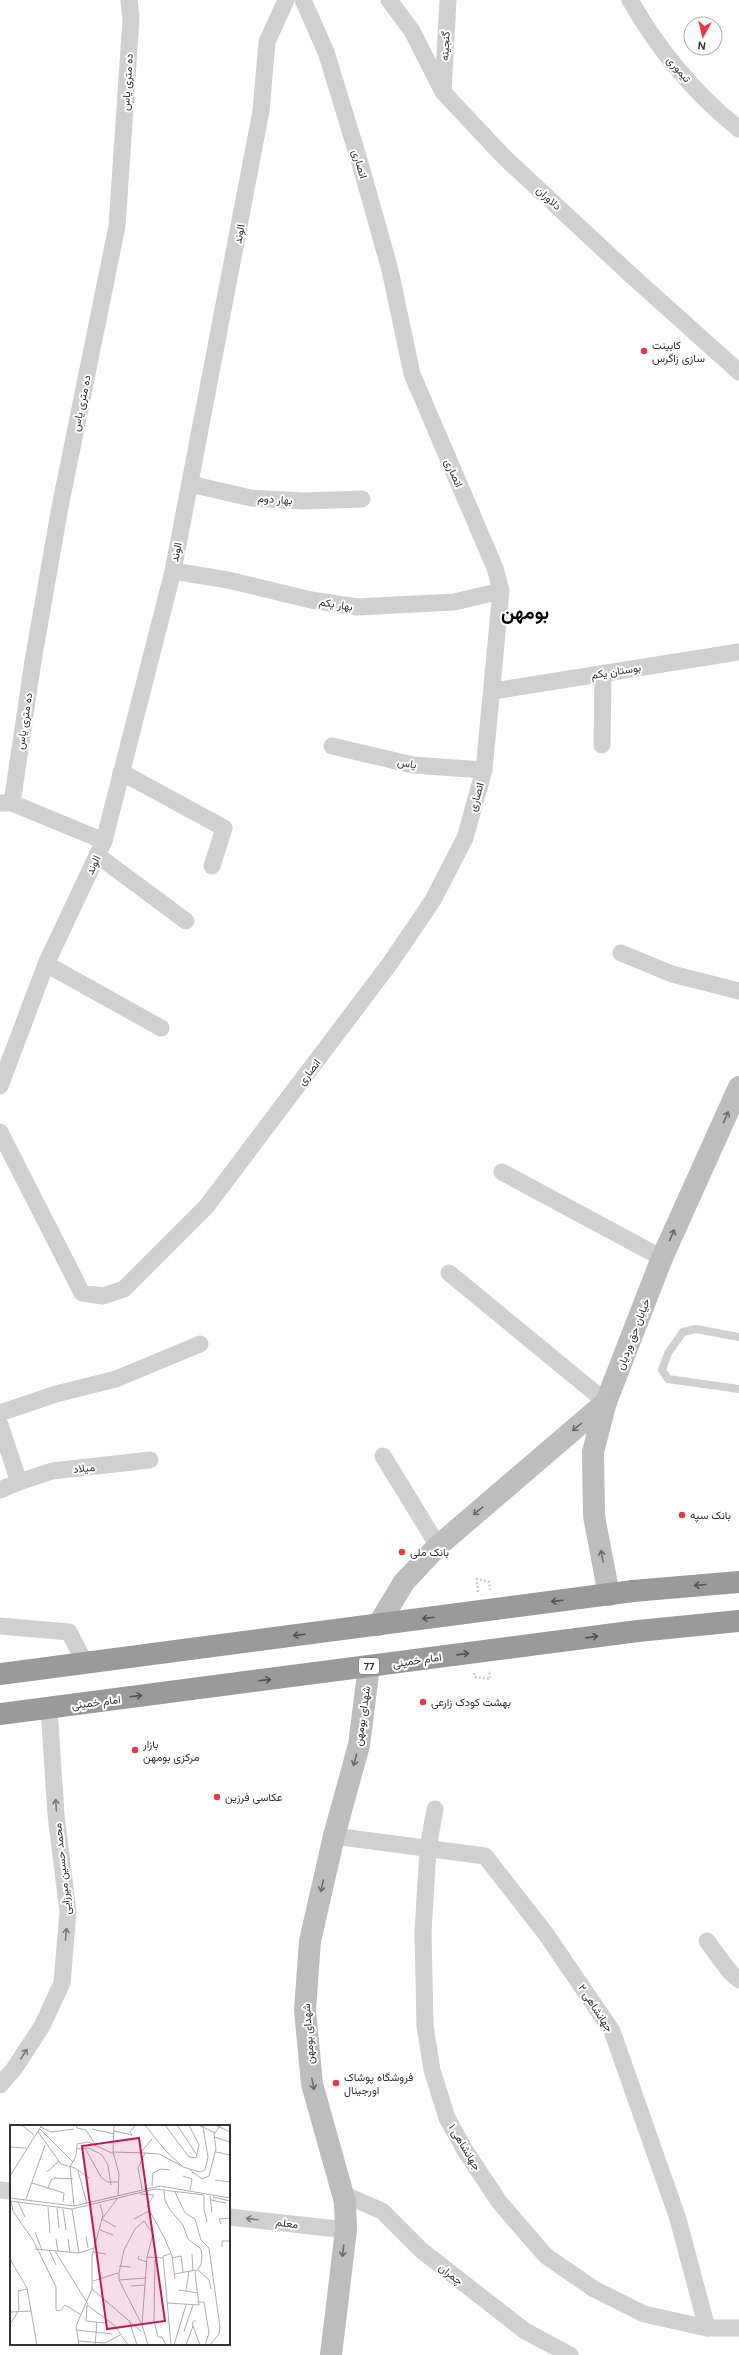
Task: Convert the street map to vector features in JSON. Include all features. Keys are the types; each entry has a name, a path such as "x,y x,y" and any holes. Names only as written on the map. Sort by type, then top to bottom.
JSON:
{"highway":[{"path":"0,1674 609,1595 739,1582"},
{"name":"امام خمینی","path":"0,1714 638,1630 739,1621"}],"main road":[{"name":"خیابان حق وردیان","path":"609,1595 594,1516 593,1452 606,1402 662,1258 739,1087"},
{"path":"378,1625 404,1582 438,1546 606,1402"},
{"name":"شهدای بومهن","path":"331,2355 346,2230 343,2194 312,2084 305,2010 310,1941 334,1836 359,1745 369,1666"}],"street":[{"name":"ده متری یاس","path":"6,803 60,507 117,226 131,19 129,0"},
{"name":"الوند","path":"0,1086 46,964 101,848 173,571 262,111 267,42 286,0"},
{"name":"انصاری","path":"0,1132 82,1293 103,1296 124,1289 206,1207 391,962 433,900 465,838 484,770 493,691 501,591 495,568 412,374 390,270 360,163 326,52 303,0"},
{"name":"دلاوران","path":"389,0 412,31 443,92 504,157 632,276 739,372"},
{"name":"گنجینه","path":"443,92 448,0"},
{"name":"تیموری","path":"630,0 651,36 714,109 739,129"},
{"name":"بهار دوم","path":"190,484 251,498 304,501 362,499"},
{"name":"بهار یکم","path":"173,571 228,580 311,600 357,608 454,602 501,591"},
{"name":"بوستان یکم","path":"493,691 739,652"},
{"path":"602,746 603,673"},
{"name":"یاس","path":"332,746 413,765 484,770"},
{"path":"121,772 224,828 212,866"},
{"path":"6,803 101,848 186,921"},
{"path":"621,953 672,974 739,991"},
{"path":"46,964 161,1028"},
{"path":"502,1172 662,1258"},
{"path":"449,1273 606,1402"},
{"path":"0,1413 56,1394 116,1379 200,1344"},
{"path":"0,1425 18,1482"},
{"path":"383,1456 438,1546"},
{"name":"میلاد","path":"0,1490 18,1482 52,1471 150,1460"},
{"path":"0,1626 69,1632 85,1663"},
{"name":"محمد حسین میرزایی","path":"0,2085 14,2069 42,2026 62,1983 68,1912 56,1815 50,1708"},
{"name":"جهانشاهی ۱","path":"435,1809 428,1848 424,1932 426,2026 432,2070 447,2118 466,2152 500,2203 546,2256 594,2289 644,2314 707,2328 739,2328"},
{"name":"جهانشاهی ۲","path":"334,1836 485,1856 546,1934 612,2031 678,2219 707,2328"},
{"path":"707,1940 730,1972 739,1980"},
{"path":"0,2190 10,2191"},
{"name":"چمران","path":"343,2194 382,2210 421,2250 445,2269 525,2331 566,2354"},
{"name":"معلم","path":"230,2216 346,2230"}],"lane":[{"path":"739,1337 696,1329 683,1332 668,1353 662,1370 668,1379 739,1389"}],"path":[{"path":"477,1579 489,1582"},
{"path":"475,1677 490,1679"}],"place":[{"name":"کابینت سازی زاگرس","path":"644,351"},
{"name":"بانک سپه","path":"682,1515"},
{"name":"بانک ملی","path":"402,1552"},
{"name":"بهشت کودک زارعی","path":"423,1702"},
{"name":"بازار مرکزی بومهن","path":"135,1750"},
{"name":"عکاسی فرزین","path":"217,1797"},
{"name":"فروشگاه پوشاک اورجینال","path":"336,2083"}],"district":[{"name":"بومهن","path":"525,612"}]}
